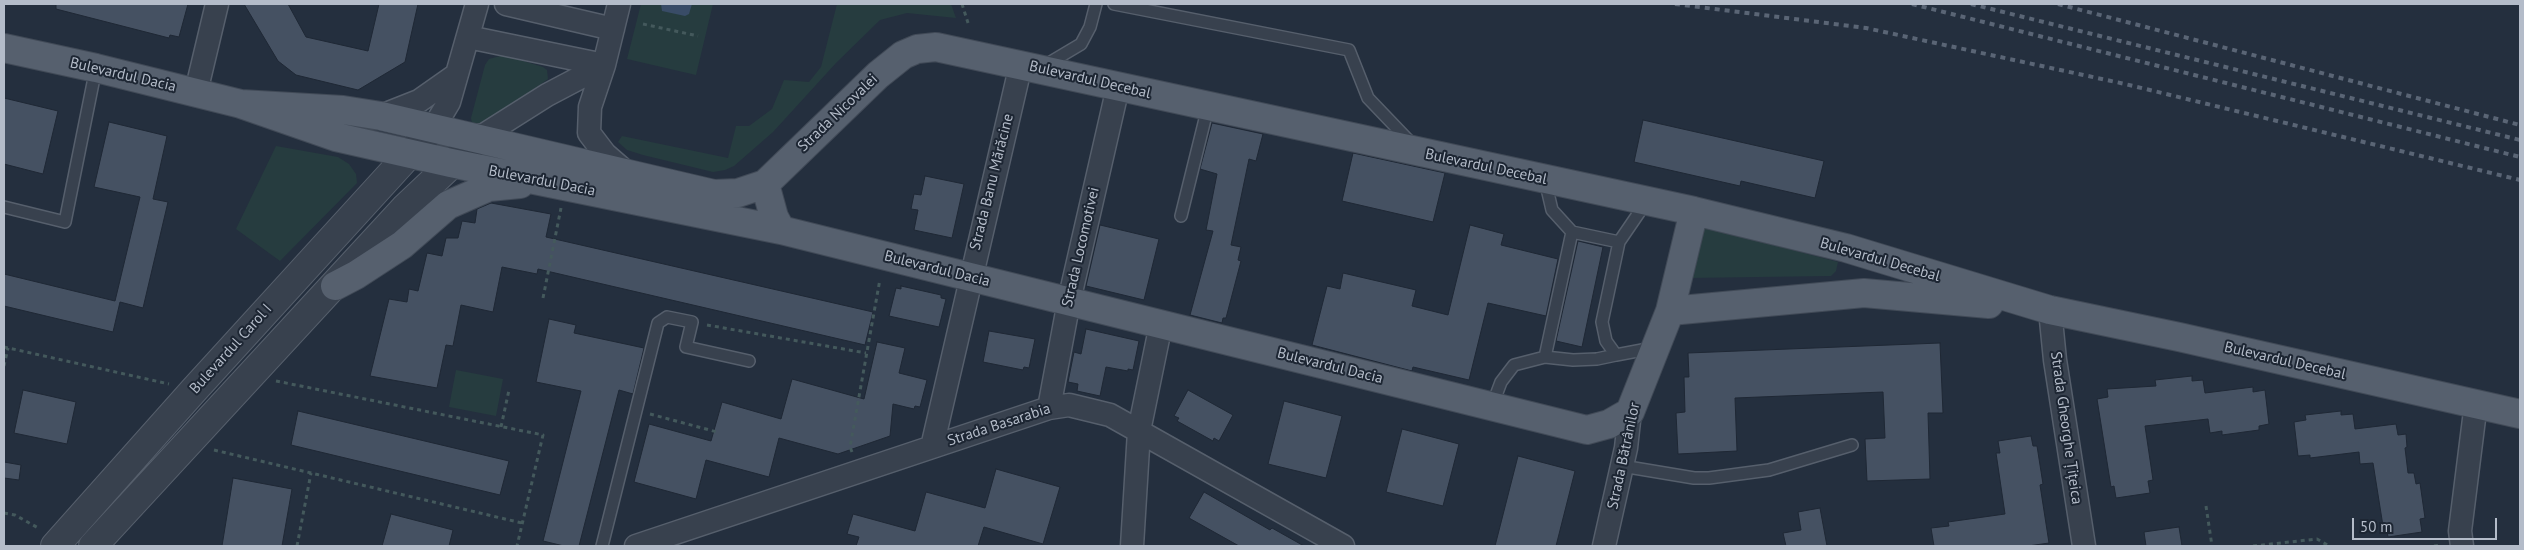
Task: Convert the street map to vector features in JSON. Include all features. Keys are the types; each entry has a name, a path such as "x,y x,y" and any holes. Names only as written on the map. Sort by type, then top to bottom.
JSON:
{"main road":[{"name":"Bulevardul Decebal","path":"917,49 936,47 1031,66 1208,107 1694,211 1846,248 2050,310 2520,414"},
{"name":"Bulevardul Dacia","path":"4,48 96,68 241,104 336,137 450,164 781,230 1587,430 1609,424 1630,412"},
{"name":"Strada Nicovalei","path":"765,184 878,74 903,55 917,49"},
{"name":"Bulevardul Dacia","path":"241,104 343,110 381,116 714,194 738,193 765,184"},
{"path":"335,286 395,250 448,205 462,197 489,187 554,184"},
{"path":"765,184 774,217 781,230"},
{"name":"Strada Bătrânilor","path":"1630,412 1670,311 1694,211"},
{"name":"Bulevardul Decebal","path":"1670,311 1864,293 2050,310"}],"street":[{"path":"196,92 217,4"},
{"path":"434,127 449,102 477,4"},
{"path":"506,4 613,29"},
{"path":"619,4 604,65 590,107 590,132 605,154 628,174"},
{"path":"468,37 604,65"},
{"path":"93,546 405,208 450,164 480,138 547,95 604,65"},
{"name":"Strada Banu Mărăcine","path":"932,447 970,278 1031,66"},
{"path":"381,116 419,101 456,75"},
{"name":"Strada Locomotivei","path":"1049,408 1069,301 1118,87"},
{"name":"Bulevardul Carol I","path":"57,543 434,127"},
{"name":"Strada Gheorghe Țițeica","path":"2050,310 2055,360 2084,546"},
{"path":"1132,546 1139,431 1161,324"},
{"path":"2462,546 2460,531 2476,403"},
{"name":"Strada Basarabia","path":"636,546 1049,408 1069,405 1088,408 1110,415 1343,546"},
{"name":"Strada Bătrânilor","path":"1604,546 1622,466 1630,412"}],"lane":[{"path":"1031,66 1081,44 1090,27 1096,4"},
{"path":"1114,4 1349,50 1368,98 1422,153"},
{"path":"4,207 65,222 96,68"},
{"path":"1180,216 1208,107"},
{"path":"1545,180 1552,210 1572,232 1619,242"},
{"path":"1616,355 1606,341 1602,322 1619,242 1647,201"},
{"path":"1545,357 1572,232"},
{"path":"602,546 658,323 667,317 692,322 686,347 749,361"},
{"path":"1492,406 1501,382 1514,365 1545,357 1573,360 1597,359 1656,348"},
{"path":"1622,466 1694,478 1709,478 1769,470 1852,445"}],"path":[{"path":"962,4 969,26"},
{"path":"643,24 698,36"},
{"path":"543,298 554,184"},
{"path":"858,472 850,447 883,256"},
{"path":"692,322 866,353"},
{"path":"4,366 6,347 194,390"},
{"path":"251,376 543,435 517,546"},
{"path":"501,427 509,390"},
{"path":"635,410 716,432"},
{"path":"189,443 522,523"},
{"path":"297,546 311,473"},
{"path":"2206,506 2212,546"},
{"path":"4,513 16,516 57,543"},
{"path":"2253,546 2317,539 2329,546"}],"green space":[{"path":"641,4 713,4 696,75 627,59"},
{"path":"837,4 951,4 956,18 907,13 880,20 836,63 773,132 734,166 725,170 713,172 643,155 627,150 618,142 622,136 728,158 736,126 749,126 772,109 784,80 809,82 821,67"},
{"path":"504,55 543,67 547,70 548,79 484,125 478,127 472,124 471,118 485,65 489,59"},
{"path":"276,146 338,157 349,164 356,174 357,183 280,261 236,229"},
{"path":"1701,226 1838,262 1836,271 1831,276 1687,278"},
{"path":"456,370 503,379 496,416 449,407"}],"water":[{"path":"661,4 692,4 689,14 685,16 662,11"}],"building":[{"path":"56,4 188,4 179,37 170,35 169,38 56,9"},
{"path":"244,4 288,4 306,37 368,51 379,4 418,4 405,62 358,90 296,75 278,61"},
{"path":"4,98 58,111 43,174 4,164"},
{"path":"1643,120 1824,161 1815,198 1741,181 1740,186 1634,162"},
{"path":"109,122 167,136 153,199 168,202 143,308 120,302 113,332 4,306 4,274 115,301 140,197 94,187"},
{"path":"1212,123 1263,134 1256,161 1249,159 1231,245 1241,247 1238,260 1241,261 1226,318 1223,318 1222,323 1190,315 1213,231 1206,230 1217,174 1200,169"},
{"path":"1353,153 1445,173 1433,222 1342,201"},
{"path":"925,176 964,184 952,238 914,230 918,210 911,209 914,194 921,195"},
{"path":"491,203 551,214 546,237 873,312 865,345 538,269 537,274 502,267 493,312 461,305 453,346 446,345 437,388 370,376 389,299 407,302 409,289 418,291 427,253 442,256 446,238 458,238 462,221 475,223 477,209"},
{"path":"1100,225 1159,239 1144,300 1086,286"},
{"path":"1470,225 1504,234 1501,245 1558,259 1546,316 1488,303 1469,380 1413,367 1412,371 1312,345 1327,286 1340,289 1343,273 1416,290 1412,306 1448,315"},
{"path":"1578,241 1603,247 1582,347 1556,341"},
{"path":"901,286 941,295 941,298 946,299 939,327 889,316 896,288 901,289"},
{"path":"549,319 576,325 574,333 644,348 633,394 619,390 579,546 564,546 543,541 581,391 536,382"},
{"path":"1086,329 1139,341 1133,370 1128,369 1128,371 1106,367 1100,396 1077,391 1078,384 1068,382 1074,352 1081,354"},
{"path":"989,331 1035,339 1029,368 1024,367 1023,370 983,362"},
{"path":"877,342 905,348 899,373 927,380 920,407 915,406 914,409 893,404 890,436 838,454 779,438 769,477 706,460 696,499 634,482 649,424 711,441 722,402 781,419 792,379 864,399"},
{"path":"1940,343 1943,413 1928,413 1930,479 1867,481 1865,439 1885,438 1883,392 1735,398 1737,451 1678,454 1676,413 1685,412 1684,377 1689,377 1688,353"},
{"path":"2192,376 2192,381 2203,380 2205,393 2253,387 2253,392 2265,390 2269,424 2259,426 2259,430 2222,435 2222,431 2210,433 2208,419 2145,426 2153,480 2148,481 2150,493 2116,498 2114,486 2111,487 2097,399 2108,397 2107,389 2156,386 2155,380"},
{"path":"23,390 76,402 67,444 14,433"},
{"path":"1188,390 1233,415 1219,441 1214,438 1213,441 1177,421 1179,418 1174,416"},
{"path":"1284,401 1342,416 1326,478 1268,464"},
{"path":"298,411 509,461 500,495 291,445"},
{"path":"2341,411 2341,415 2353,414 2355,429 2396,424 2398,435 2406,434 2407,447 2405,448 2408,473 2414,473 2416,484 2420,483 2425,518 2420,519 2422,532 2388,537 2386,525 2383,526 2373,463 2360,464 2359,452 2310,458 2310,455 2298,456 2294,422 2306,420 2305,415"},
{"path":"1402,429 1459,444 1443,506 1386,492"},
{"path":"2031,436 2033,446 2037,446 2043,484 2040,485 2049,543 2028,546 1934,546 1931,528 1949,526 1948,522 2005,514 1996,453 2000,453 1998,441"},
{"path":"1518,456 1575,471 1556,546 1495,546"},
{"path":"4,462 21,465 19,480 4,478"},
{"path":"996,469 1060,487 1043,544 984,527 978,546 856,546 859,537 847,534 853,514 915,531 926,492 985,508"},
{"path":"233,478 292,489 282,546 222,546"},
{"path":"1204,492 1270,530 1272,528 1304,546 1239,546 1189,518"},
{"path":"1820,508 1827,546 1786,546 1783,533 1801,530 1798,512"},
{"path":"391,514 453,530 449,546 382,546"},
{"path":"2179,527 2182,546 2146,546 2144,532"}],"railway":[{"path":"1675,4 1866,28 2125,84 2520,180"},
{"path":"1912,4 2520,157"},
{"path":"1971,4 2520,140"},
{"path":"2058,4 2520,125"}]}
